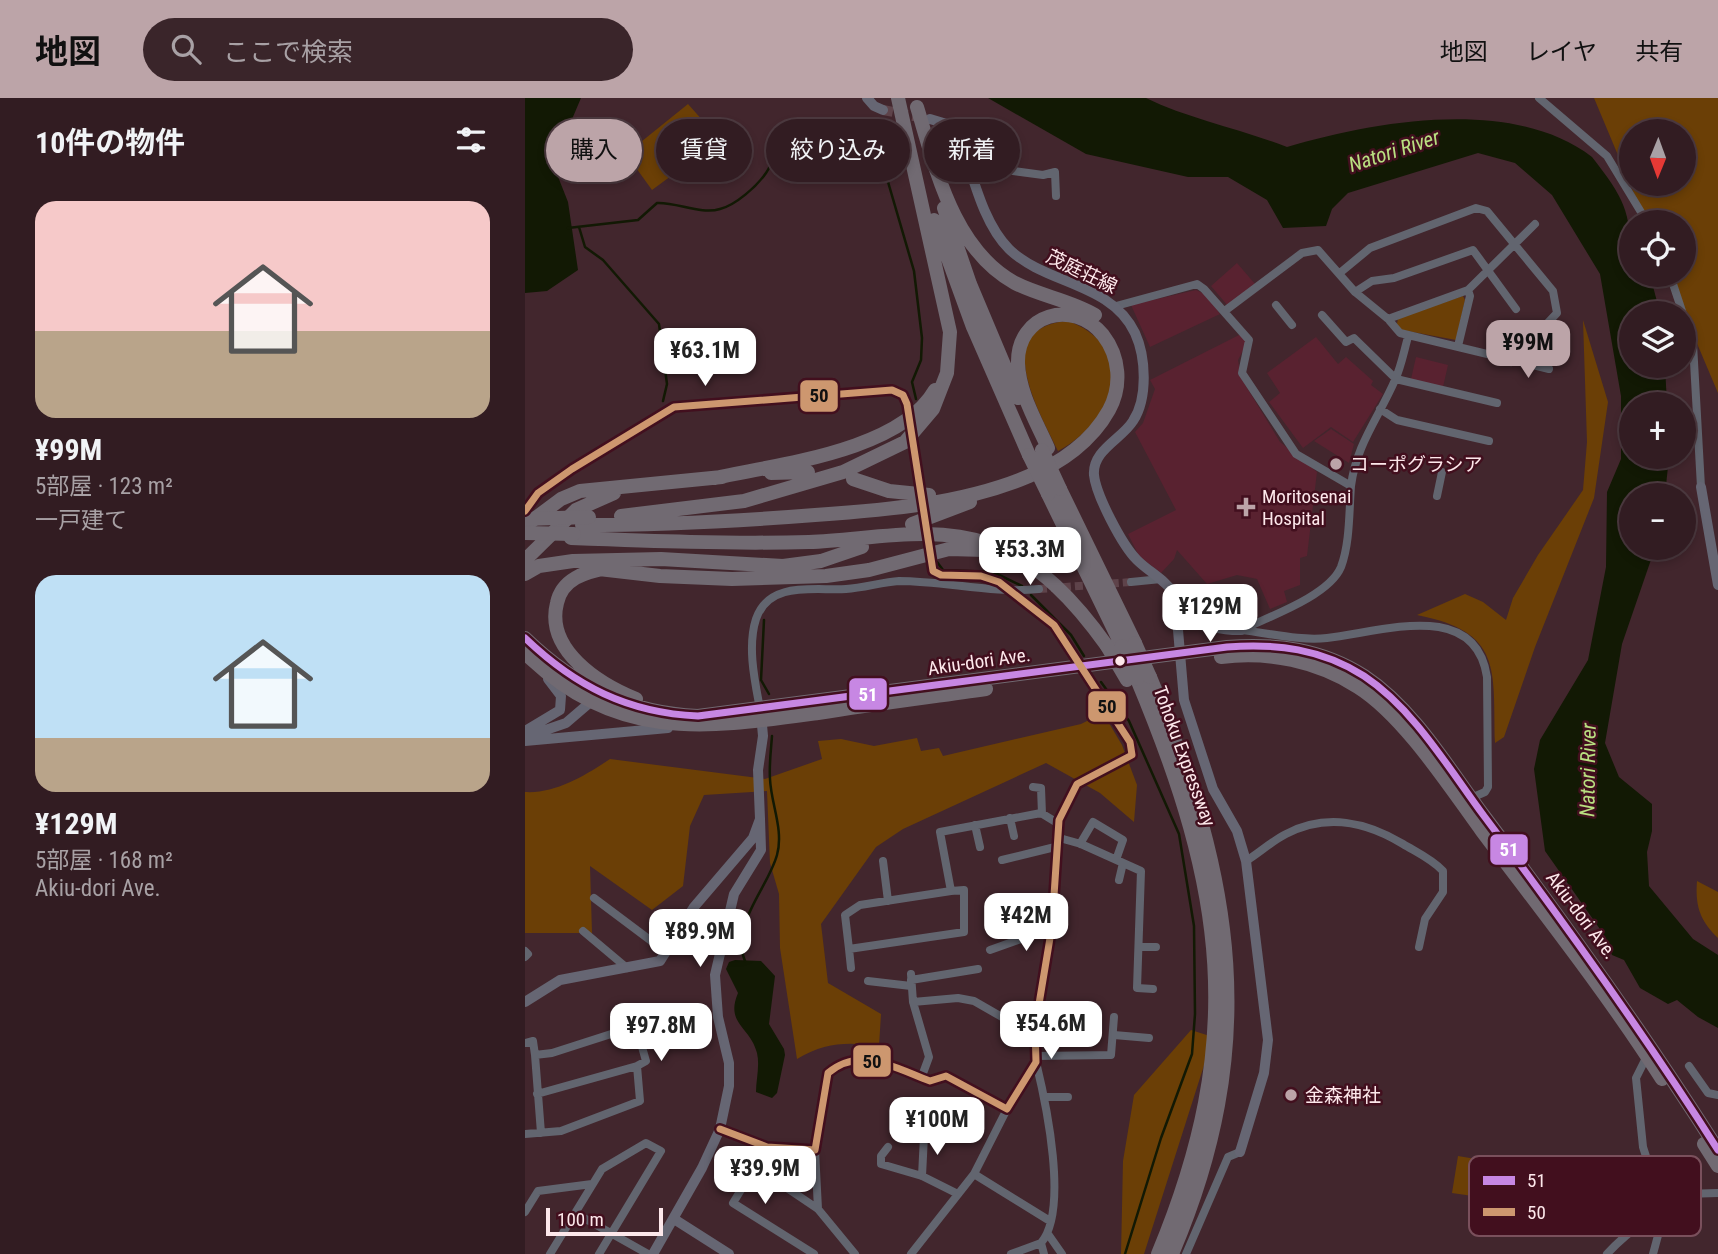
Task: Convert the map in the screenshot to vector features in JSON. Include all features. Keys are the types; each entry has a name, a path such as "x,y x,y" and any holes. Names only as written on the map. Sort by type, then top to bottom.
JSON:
{"highway":[{"path":"579,529 744,500 843,472 905,442 933,409 947,373 950,332 900,98"},
{"name":"Tohoku Expressway","path":"900,98 948,261 973,327 1040,451"},
{"path":"912,524 1047,475 1095,442 1112,421 1123,401 1126,380 1125,360 1113,333 1097,317 1013,282 982,257 953,210 916,103"},
{"name":"Tohoku Expressway","path":"916,103 956,247 1000,359 1058,490 1121,645 1184,760 1208,839 1223,914 1229,989 1225,1067 1215,1126 1200,1180 1172,1254"},
{"path":"715,478 862,443 911,419 933,393 944,359 944,315 939,278"},
{"path":"525,535 878,509 949,499 1011,482 1043,469 1078,447 1101,423 1116,393 1116,361 1108,342 1087,321 1068,314 1049,315 1033,324 1019,351 1021,384 1040,451"},
{"path":"525,525 561,499 580,491 808,472"},
{"path":"853,479 889,491 916,495 953,494 1011,482"},
{"path":"525,560 562,520 585,504 604,496 662,483"},
{"name":"Tohoku Expressway","path":"1058,490 1104,567 1121,645"},
{"path":"525,519 579,529 735,528 834,521 927,510 993,495"},
{"path":"525,525 733,543 946,535 1000,548 1036,570 1121,645 1138,679"},
{"path":"732,579 758,571 821,561 862,547"},
{"path":"616,565 732,579 795,576 855,573 937,550 960,548 1000,554 1036,570"},
{"path":"730,713 684,710 639,700 600,681 578,662 558,633 555,616 557,600 571,580 597,565 639,567 733,561 783,566"},
{"path":"733,561 758,571"},
{"path":"525,574 550,564 616,565 732,573 758,571 795,576"},
{"name":"Akiu-dori Ave.","path":"525,638 562,672 605,696 668,713 761,715"},
{"name":"Akiu-dori Ave.","path":"525,653 536,664 589,700 648,721 698,726 1268,645 1339,662 1366,677 1389,697 1426,738 1619,997 1718,1150"},
{"name":"Akiu-dori Ave.","path":"1179,658 1271,656 1302,661 1331,671 1375,699 1435,768 1647,1056 1718,1166"},
{"name":"Tohoku Expressway","path":"1138,679 1185,806 1211,915 1215,963 1215,1031 1199,1136 1158,1254"}],"street":[{"path":"867,98 874,106 883,110"},
{"path":"1539,98 1607,156 1640,210"},
{"path":"1020,172 1043,175 1055,172 1056,196"},
{"name":"茂庭荘線","path":"976,182 994,228 1010,249 1042,271 1090,291 1116,306 1131,325 1140,348 1142,396 1134,419 1100,455 1094,473 1100,493 1124,544 1175,596 1184,701 1213,789 1237,831 1246,861 1268,1041 1264,1073 1240,1152"},
{"path":"1341,272 1370,248 1476,208 1487,211 1553,291 1557,313 1511,362"},
{"path":"1388,318 1468,290 1535,224"},
{"path":"1226,310 1310,249 1318,250 1341,272 1355,292 1388,318 1399,333 1549,369"},
{"path":"1355,292 1372,281 1394,278 1472,250 1516,309"},
{"path":"1116,306 1197,284 1226,310 1249,340 1242,373 1285,442 1308,463 1351,486"},
{"path":"1673,287 1693,344 1701,487 1718,585"},
{"path":"1458,346 1468,290"},
{"path":"1276,305 1292,325"},
{"path":"1322,316 1346,342 1354,338 1396,379 1497,403"},
{"path":"1241,630 1309,597 1336,576 1343,557 1354,462 1360,444 1396,379 1408,337"},
{"path":"525,511 538,493 572,469 674,407 892,390 903,395 907,404"},
{"path":"1380,409 1397,420 1489,441"},
{"path":"914,449 916,467"},
{"path":"1437,496 1442,472"},
{"path":"525,505 525,511"},
{"path":"930,561 933,571 941,575 981,576 999,582 1054,625 1130,742 1132,755 1077,784 1059,824 1055,847 1051,928 1035,1036 1036,1059 1054,1158 1050,1221 1048,1234 1041,1243 1011,1254"},
{"path":"1131,582 1161,579"},
{"path":"653,1254 706,1161 720,1129 727,1094 729,1063 718,1017 715,975 734,894 761,850 758,770 763,736 753,677 756,618 769,601 785,591 845,589 897,581 1013,592 1039,589"},
{"path":"1178,623 1201,622 1224,631 1241,630 1328,638 1374,628 1417,624 1436,627 1467,639 1485,663 1487,677 1488,787 1485,792 1471,799"},
{"path":"525,736 551,718 562,706 559,692 536,664"},
{"path":"525,736 558,728 589,700 605,696"},
{"path":"525,736 698,726"},
{"path":"1033,788 1041,788 1042,814"},
{"path":"951,891 940,832 1042,814 1059,824"},
{"path":"1010,818 1014,836"},
{"path":"525,1002 560,979 656,963 694,907 743,852 759,819"},
{"path":"1080,844 1093,822 1123,840 1119,880"},
{"path":"1246,861 1285,834 1313,824 1346,822 1373,827 1443,871 1443,892 1425,919 1419,947"},
{"path":"975,825 980,847"},
{"path":"1056,837 1080,844 1142,871 1141,947 1137,988 1153,989"},
{"path":"1002,860 1055,847"},
{"path":"883,861 888,901"},
{"path":"849,949 964,932 964,890 860,905 845,915 851,968"},
{"path":"594,898 666,952"},
{"path":"990,950 1051,928"},
{"path":"583,932 627,968"},
{"path":"1141,947 1156,947"},
{"path":"525,951 528,954 525,957"},
{"path":"868,981 911,980 978,969"},
{"path":"911,980 913,1002 929,1057 922,1076"},
{"path":"913,1002 958,999 974,1001 1035,1036"},
{"path":"1036,1059 1111,1055 1114,1017"},
{"path":"535,1055 552,1053 636,1026 646,1060 637,1066 537,1094"},
{"path":"1114,1035 1149,1038"},
{"path":"525,1042 533,1041 541,1133"},
{"path":"1646,1156 1636,1078 1647,1056"},
{"path":"818,1209 815,1150 828,1073 836,1067 859,1058 922,1076 930,1081 946,1076 1007,1109"},
{"path":"911,1254 974,1174 1036,1059"},
{"path":"525,1134 561,1131 640,1101 637,1066"},
{"path":"1689,1066 1708,1093 1718,1096"},
{"path":"1045,1097 1068,1097"},
{"path":"720,1129 767,1147 815,1150"},
{"path":"922,1176 924,1136"},
{"path":"550,1254 603,1169 646,1143 661,1151 599,1254"},
{"path":"767,1147 733,1203 814,1254"},
{"path":"888,1147 881,1156 881,1164 922,1176 958,1194"},
{"path":"1186,1254 1228,1157 1240,1152"},
{"path":"756,1167 818,1209 855,1254"},
{"path":"974,1174 1050,1221"},
{"path":"525,1212 538,1191 592,1184"},
{"path":"575,1213 648,1254"},
{"path":"674,1219 729,1254"},
{"path":"1048,1234 1062,1254"},
{"path":"1607,1254 1628,1236"},
{"path":"1653,1254 1658,1236"},
{"path":"1041,1243 1044,1254"}],"shaded area":[{"path":"1594,98 1718,98 1718,393 1696,341 1696,301 1679,301 1673,287 1696,287 1696,210 1641,210 1635,196 1696,196 1696,119 1619,119 1619,158"},
{"path":"688,104 701,119 669,119"},
{"path":"656,130 656,182 663,182 652,190 642,176 642,141"},
{"path":"1237,263 1255,284 1228,306 1211,286"},
{"path":"1196,290 1207,295 1220,314 1150,347 1131,305"},
{"path":"1463,296 1465,300 1456,340 1402,330 1397,324 1398,318"},
{"path":"1583,320 1608,402 1594,498 1535,647 1504,737 1495,743 1492,674 1479,643 1445,622 1417,615 1465,594 1483,602 1506,620 1513,598 1538,555 1583,490 1587,442"},
{"path":"1068,321 1091,333 1105,349 1111,366 1111,385 1105,404 1093,422 1077,438 1058,451 1032,394 1026,373 1025,354 1030,338 1044,327"},
{"path":"1241,334 1247,343 1238,360 1241,378 1280,442 1317,472 1307,556 1300,558 1300,585 1284,591 1287,602 1270,609 1257,579 1237,575 1207,584 1177,550 1174,559 1161,573 1139,556 1128,534 1176,510 1135,432 1143,423 1155,389 1150,380"},
{"path":"1316,337 1338,364 1346,357 1373,381 1371,385 1383,394 1353,442 1331,427 1303,448 1269,402 1280,393 1267,373"},
{"path":"1416,357 1448,365 1443,387 1411,379"},
{"path":"1331,429 1354,444 1349,463 1314,441"},
{"path":"1103,713 1122,745 1137,785 1134,822 1100,793 1046,763 903,829 876,847 821,924 828,983 881,1014 879,1046 827,1046 797,1059 780,948 779,894 770,863 767,791 704,795 690,826 683,886 652,910 590,866 592,933 525,933 525,792 559,787 610,759 765,779 822,759 818,741 841,739 874,746 917,738 921,751 939,748 943,756 1081,724"},
{"path":"1697,881 1718,892 1718,938 1700,912"},
{"path":"1191,1030 1213,1037 1144,1254 1121,1254 1123,1161 1134,1095"},
{"path":"1458,1156 1469,1158 1469,1195 1452,1193"}],"water":[{"path":"525,98 581,98 572,119 546,119 546,182 560,182 568,202 578,270 547,291 525,293"},
{"name":"Natori River","path":"988,98 1146,98 1287,147 1364,128 1447,119 1526,127 1561,138 1592,157 1621,199 1625,210 1619,210 1619,287 1653,287 1657,301 1619,301 1619,378 1666,378 1666,392 1620,392 1600,274 1552,195 1515,163 1478,153 1348,193 1332,209 1326,226 1283,228 1267,200 1228,177 1188,177 1086,154"},
{"name":"Natori River","path":"1619,464 1619,469 1668,469 1666,483 1619,483 1619,560 1651,560 1622,644 1605,743 1619,777 1652,804 1652,831 1647,852 1649,886 1693,939 1718,955 1718,1028 1698,1017 1677,1000 1668,1004 1640,988 1624,960 1612,955 1602,932 1545,851 1534,769 1540,740 1588,660 1606,567 1607,492"},
{"path":"761,961 775,976 769,1024 785,1055 777,1093 772,1098 756,1092 757,1053 736,1018 735,1003 738,993 726,969 729,962"}],"waterway":[{"path":"568,228 638,220 657,203 705,210 726,207 757,184 778,152 791,141 818,131 855,126 886,175 914,271 922,338 921,360 912,382 916,399"},
{"path":"579,227 585,247 603,260 659,324 667,384 663,401"},
{"path":"937,562 943,570 993,572 1022,586"},
{"path":"1031,595 1071,635 1084,656"},
{"path":"764,620 761,680 769,694"},
{"path":"1101,682 1129,721 1179,834 1194,926 1195,1014 1192,1054 1161,1138 1125,1254"},
{"path":"745,961 742,934 746,920 772,868 779,846 770,779 772,736"}],"tunnel":[{"path":"883,110 924,118"},
{"path":"916,467 930,558"},
{"path":"1039,589 1131,582"}],"transit line":[{"name":"50","path":"525,511 538,493 572,469 674,407 892,390 903,395 907,404 933,571 941,575 981,576 999,582 1054,625 1130,742 1132,755 1077,784 1059,820 1052,926 1035,1028 1036,1062 1007,1109 946,1076 930,1081 892,1066 866,1060 841,1065 828,1073 815,1150 767,1147 720,1129"},
{"name":"51","path":"525,638 563,670 604,694 648,709 698,716 1227,647 1281,647 1332,660 1364,676 1382,690 1430,741 1604,981 1718,1150"}],"place":[{"name":"コーポグラシア","path":"1336,464"},
{"name":"Moritosenai Hospital","path":"1246,507"},
{"name":"金森神社","path":"1291,1095"}]}
